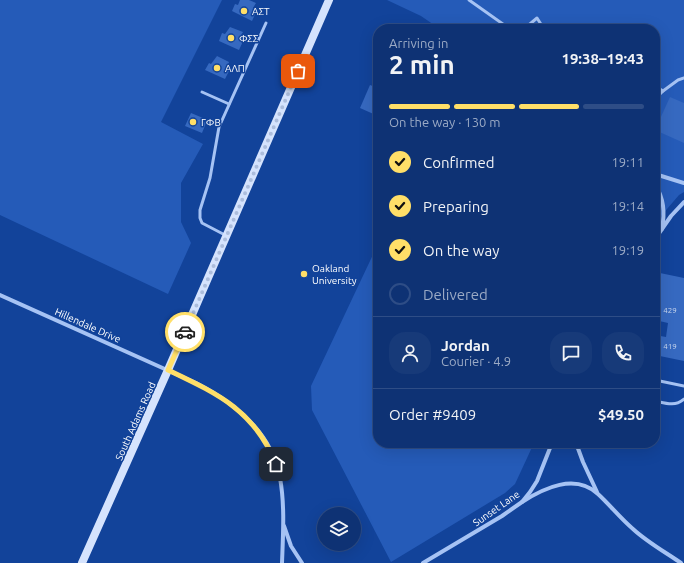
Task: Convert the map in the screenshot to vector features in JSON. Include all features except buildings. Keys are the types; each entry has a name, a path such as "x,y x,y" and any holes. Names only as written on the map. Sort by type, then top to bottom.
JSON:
{"main road":[{"name":"South Adams Road","path":"82,563 168,370 329,0"}],"street":[{"path":"660,175 684,182"},
{"path":"660,196 664,206 665,215 662,229"},
{"path":"660,232 684,202"},
{"name":"Hillendale Drive","path":"0,295 207,389 227,401 246,416 268,446 276,464 282,488 283,520"},
{"name":"Sunset Lane","path":"423,563 502,516 522,502 538,481 550,448"},
{"path":"578,448 598,494"},
{"path":"522,502 541,491 564,484 572,483 585,486 598,494 620,518 639,535 681,563"},
{"path":"282,563 283,520"},
{"path":"283,520 291,546 302,563"}],"lane":[{"path":"469,0 503,24"},
{"path":"530,24 537,18 541,24"},
{"path":"227,235 204,225 200,222 199,215 210,178 217,133 266,23"},
{"path":"660,94 678,80 684,78"},
{"path":"202,92 229,104"},
{"path":"660,381 684,386"},
{"path":"660,402 673,404 684,399"}],"shaded area":[{"path":"0,0 222,0 161,122 203,144 181,183 181,222 191,243 168,294 0,215"},
{"path":"387,0 684,0 684,192 679,195 660,217 660,24 433,24 421,16"},
{"path":"373,255 373,448 532,448 515,484 505,493 391,562 312,410 311,386"}],"way so far":[{"path":"185,332 298,71"}],"place":[{"name":"AΣΤ","path":"244,11"},
{"name":"ΦΣΣ","path":"231,38"},
{"name":"AΛΠ","path":"217,68"},
{"name":"ΓΦB","path":"193,122"},
{"name":"Oakland University","path":"304,274"}],"route":[{"path":"185,332 168,370 207,389 237,408 246,416 262,437 273,454 276,464"}]}
